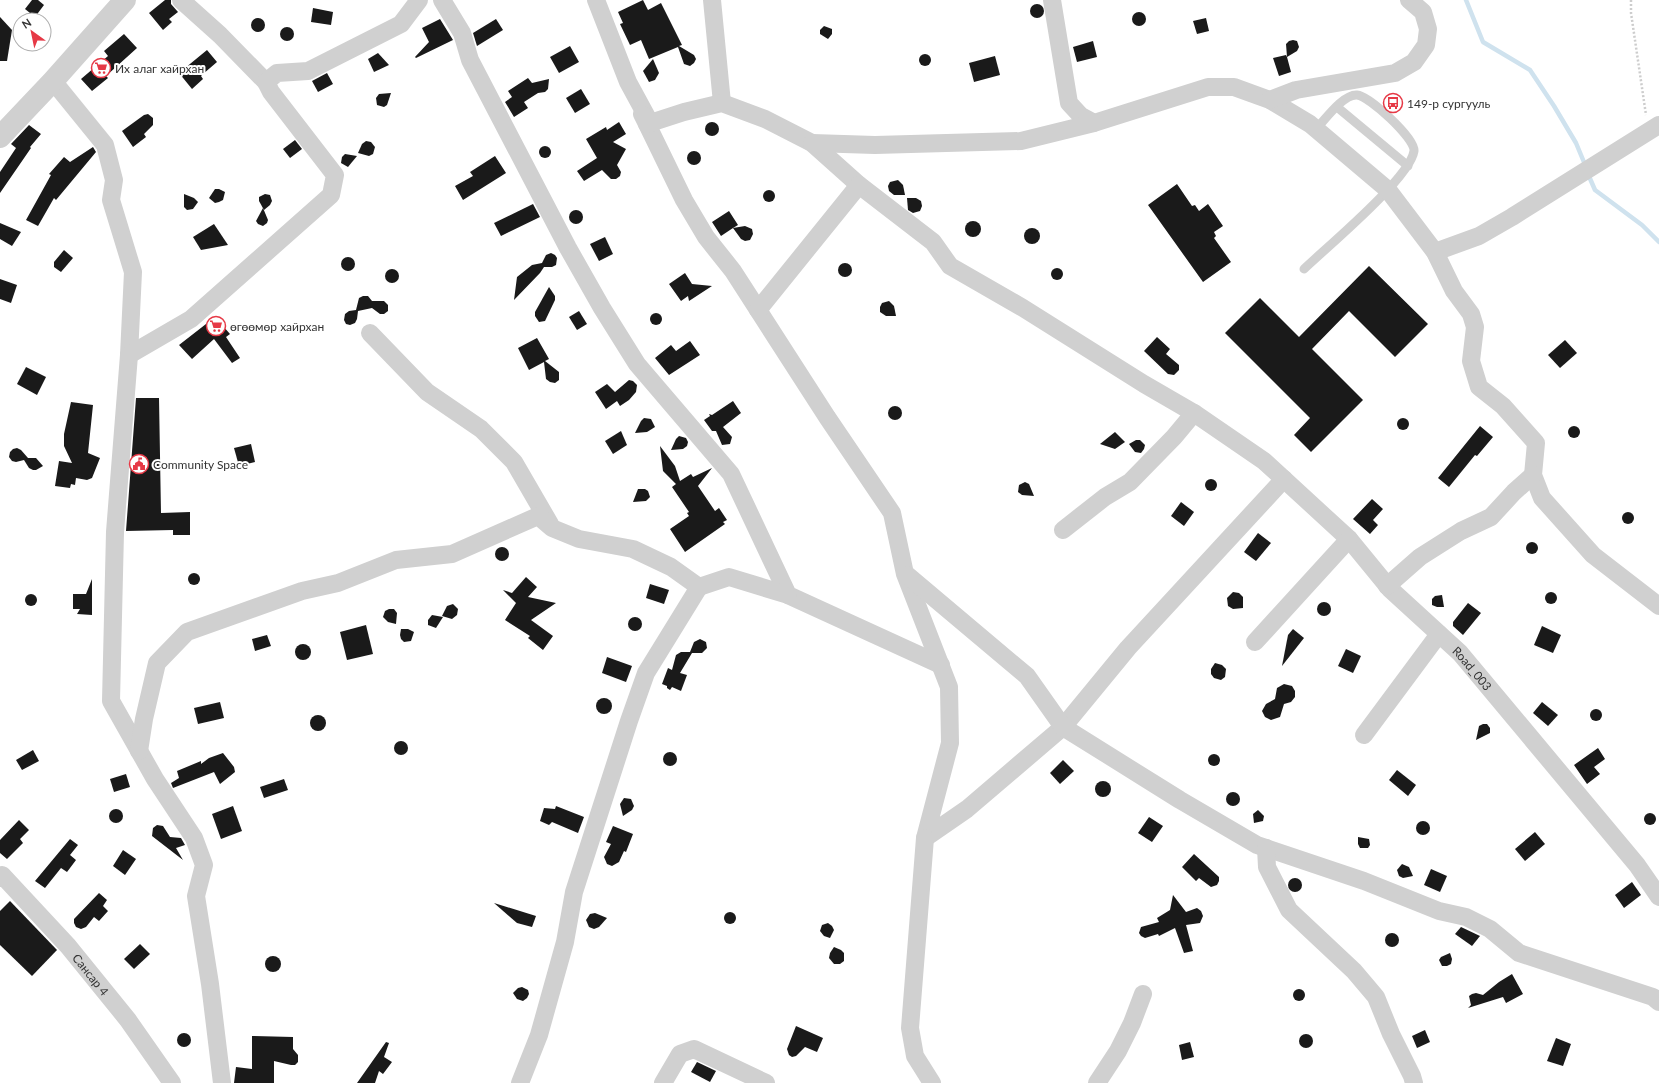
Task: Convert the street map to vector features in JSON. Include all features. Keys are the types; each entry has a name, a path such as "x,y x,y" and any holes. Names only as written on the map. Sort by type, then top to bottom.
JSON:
{"street":[{"path":"0,137 53,81 125,0"},
{"path":"129,355 191,319 332,195 335,175 271,92 266,82 220,35 181,0"},
{"path":"266,82 277,73 308,71 401,24 419,0"},
{"path":"442,0 462,33 470,60 564,241 602,308 638,364 730,474 788,595"},
{"path":"596,0 628,82 647,117 647,124 684,200 706,237 733,272 827,418 892,513 905,574 949,687 950,742 925,838 910,1028 915,1056 932,1083"},
{"path":"712,0 722,103"},
{"path":"1052,0 1069,103 1080,116 1094,123"},
{"path":"1270,100 1296,90 1395,73 1414,62 1426,45 1428,29 1423,12 1409,0"},
{"path":"53,81 105,145 114,180 111,200 133,272 129,355 115,532 111,702 155,779 194,838 204,865 196,896 210,984 222,1083"},
{"path":"647,124 684,112 722,103 765,119 812,143 875,145 1021,141 1094,123 1208,88 1234,87 1270,100 1316,129 1388,190 1435,252 1454,291 1471,314 1475,327 1471,361 1479,387 1503,406 1536,443 1533,476 1542,498 1593,555 1659,606"},
{"path":"1435,252 1479,236 1654,128"},
{"name":"Road_003","path":"812,143 859,185 933,242 950,266 996,292 1144,384 1194,413 1264,461 1349,539 1387,586 1460,653 1637,865 1659,897"},
{"path":"758,310 859,185"},
{"path":"370,333 428,392 481,429 514,462 552,528"},
{"path":"1063,530 1105,497 1130,482 1174,437 1194,413"},
{"path":"1387,586 1420,557 1461,531 1491,517 1514,492 1533,476"},
{"path":"925,838 967,809 1063,726 1128,648 1284,479"},
{"path":"139,751 144,719 157,662 187,632 302,591 338,583 396,560 452,554 538,516 552,528 579,539 633,549 671,567 699,587"},
{"path":"1255,642 1349,539"},
{"path":"905,574 1027,676 1063,726 1180,800 1257,845 1364,881 1439,911 1466,917 1490,929 1519,953 1657,995"},
{"path":"520,1083 539,1035 565,942 574,892 646,673 699,587 729,577 788,595 941,666"},
{"path":"1364,735 1439,634"},
{"path":"1266,848 1267,867 1289,910 1354,971 1376,997 1391,1034 1414,1083"},
{"name":"Сансар 4","path":"0,878 2,875 68,946 128,1020 172,1083"},
{"path":"1097,1083 1118,1051 1132,1023 1143,994"},
{"path":"663,1083 680,1054 694,1049 766,1083"}],"lane":[{"path":"1304,269 1388,190 1408,166 1414,150 1411,141 1402,128 1367,99 1357,95 1345,98 1316,129"},
{"path":"1337,107 1408,166"}],"path":[{"path":"1631,0 1631,13 1654,128"}],"building":[{"path":"32,0 38,0 44,5 39,12 29,12 25,9"},
{"path":"165,0 171,0 171,4 178,12 169,19 172,22 163,30 149,13"},
{"path":"643,0 648,10 661,3 682,45 679,46 694,55 696,59 694,63 690,66 684,64 678,47 649,59 641,40 630,45 620,24 623,23 618,12"},
{"path":"1037,4 1042,6 1044,11 1042,16 1037,18 1032,16 1030,11 1032,6"},
{"path":"313,8 333,12 331,25 311,22"},
{"path":"1136,12 1142,12 1146,16 1146,22 1142,26 1136,26 1132,22 1132,16"},
{"path":"0,17 12,30 7,61 0,61"},
{"path":"258,18 263,20 265,25 263,30 258,32 253,30 251,25 253,20"},
{"path":"1206,18 1209,31 1197,34 1193,21"},
{"path":"440,19 453,40 416,58 415,57 429,42 422,28"},
{"path":"496,19 503,30 477,46 473,33"},
{"path":"824,26 832,29 832,34 828,39 820,34 820,30"},
{"path":"287,27 292,29 294,34 292,39 287,41 282,39 280,34 282,29"},
{"path":"124,34 137,48 106,76 108,78 92,91 81,79 108,56 104,51"},
{"path":"1093,41 1097,57 1077,62 1073,47"},
{"path":"1289,41 1297,41 1299,47 1297,51 1287,57 1286,44"},
{"path":"570,46 579,62 559,73 550,57"},
{"path":"207,50 217,62 201,76 203,79 192,89 179,73"},
{"path":"378,53 389,65 374,72 368,59"},
{"path":"923,54 927,54 931,60 927,66 923,66 919,62 919,58"},
{"path":"1286,55 1291,72 1279,76 1273,58"},
{"path":"995,56 1000,75 974,82 969,63"},
{"path":"653,59 659,73 655,80 649,82 643,71"},
{"path":"327,73 333,84 318,92 312,81"},
{"path":"528,78 532,83 549,79 548,89 545,92 538,93 524,102 528,108 514,117 505,102 512,97 508,91"},
{"path":"581,89 590,104 575,113 566,98"},
{"path":"391,93 387,105 384,107 377,105 376,98 379,94"},
{"path":"148,114 153,118 153,125 144,134 146,137 133,147 122,131 144,115"},
{"path":"619,122 626,134 613,142 626,149 617,165 621,172 620,176 616,179 611,179 602,170 584,181 577,171 597,158 586,139 606,127 607,130"},
{"path":"709,122 715,122 719,126 719,132 715,136 709,136 705,132 705,126"},
{"path":"29,125 41,134 30,147 31,148 0,193 0,172 16,148 11,144"},
{"path":"295,140 302,149 290,158 283,149"},
{"path":"366,141 371,142 375,147 373,154 369,156 358,153 362,144"},
{"path":"543,146 547,146 551,152 547,158 543,158 539,154 539,150"},
{"path":"93,147 96,152 56,200 54,198 38,226 26,220 51,175 49,174 64,157 70,162"},
{"path":"691,151 697,151 701,155 701,161 697,165 691,165 687,161 687,155"},
{"path":"345,154 357,156 348,167 341,163 342,157"},
{"path":"495,156 506,173 463,200 455,186 473,176 470,172"},
{"path":"898,180 903,185 905,195 894,195 889,191 888,186 890,182"},
{"path":"1177,184 1192,206 1195,205 1199,211 1208,204 1223,226 1214,232 1216,236 1214,238 1231,262 1203,282 1148,205"},
{"path":"215,189 225,192 223,200 215,203 209,198"},
{"path":"767,190 771,190 775,196 771,202 767,202 763,198 763,194"},
{"path":"184,194 194,198 198,202 193,209 187,210 184,207"},
{"path":"265,194 270,195 272,201 264,210 259,201 259,197"},
{"path":"907,198 916,198 921,201 922,206 920,211 913,213 908,210"},
{"path":"533,204 540,217 501,236 494,223"},
{"path":"263,208 268,220 263,226 258,224 256,221"},
{"path":"576,210 581,212 583,217 581,222 576,224 571,222 569,217 571,212"},
{"path":"729,211 738,225 721,236 712,222"},
{"path":"973,221 980,226 981,229 976,236 973,237 966,232 965,229 970,222"},
{"path":"0,223 21,232 12,246 0,239"},
{"path":"214,224 228,245 201,250 193,237"},
{"path":"745,226 752,229 753,234 750,240 745,241 741,239 733,228"},
{"path":"1032,228 1039,233 1040,236 1035,243 1032,244 1025,239 1024,236 1029,229"},
{"path":"605,237 613,254 599,261 590,244"},
{"path":"64,250 73,258 61,272 54,267 54,262"},
{"path":"551,253 557,258 556,265 552,267 544,267 514,300 517,277 532,265 542,263 546,255"},
{"path":"348,257 353,259 355,264 353,269 348,271 343,269 341,264 343,259"},
{"path":"845,263 850,265 852,270 850,275 845,277 840,275 838,270 840,265"},
{"path":"1369,266 1428,324 1395,357 1349,311 1312,349 1363,400 1311,452 1294,435 1310,418 1225,333 1260,298 1299,337"},
{"path":"1055,268 1059,268 1063,274 1059,280 1055,280 1051,276 1051,272"},
{"path":"392,269 397,271 399,276 397,281 392,283 387,281 385,276 387,271"},
{"path":"685,273 692,284 712,286 689,301 688,296 681,301 669,284"},
{"path":"0,279 17,285 11,303 0,299"},
{"path":"549,287 555,296 555,300 545,321 539,322 535,316 535,312"},
{"path":"368,296 372,301 384,301 388,305 388,311 384,314 380,314 372,308 358,311 355,323 350,325 346,324 344,320 345,314 349,311 356,310 359,298"},
{"path":"889,301 894,306 896,316 886,316 880,312 882,303"},
{"path":"579,311 587,324 577,330 569,317"},
{"path":"654,313 658,313 662,319 658,325 654,325 650,321 650,317"},
{"path":"215,317 230,334 226,337 240,358 232,363 214,339 192,359 179,345"},
{"path":"1157,337 1170,349 1166,354 1179,365 1179,370 1174,375 1168,374 1144,351"},
{"path":"537,338 549,359 545,361 559,372 559,380 555,383 546,379 544,362 529,370 518,348"},
{"path":"1565,340 1577,353 1560,368 1548,355"},
{"path":"690,341 700,355 669,375 655,358 671,345 676,351"},
{"path":"26,367 46,377 37,395 17,384"},
{"path":"629,380 633,381 637,385 636,392 629,400 620,406 617,401 606,409 595,392 607,384 615,392"},
{"name":"Community Space","path":"136,398 159,398 161,513 190,512 190,535 173,535 173,530 126,531"},
{"path":"733,401 741,413 723,427 732,437 730,444 722,445 716,431 712,431 704,420 710,416 709,414 712,415"},
{"path":"71,402 93,405 88,453 100,458 92,478 87,480 76,478 75,485 71,484 70,488 55,486 59,461 72,463 64,446 64,434"},
{"path":"895,406 900,408 902,413 900,418 895,420 890,418 888,413 890,408"},
{"path":"644,418 651,419 655,427 647,432 635,433 641,421"},
{"path":"1401,418 1405,418 1409,424 1405,430 1401,430 1397,426 1397,422"},
{"path":"1480,426 1493,437 1477,456 1475,455 1449,487 1438,478"},
{"path":"1572,426 1576,426 1580,432 1576,438 1572,438 1568,434 1568,430"},
{"path":"621,431 627,445 613,454 605,441"},
{"path":"1115,432 1125,442 1115,449 1100,444"},
{"path":"679,436 686,438 688,442 687,446 683,449 671,450 676,439"},
{"path":"1136,440 1140,440 1145,445 1141,453 1135,452 1129,444"},
{"path":"251,444 255,462 239,466 234,448"},
{"path":"660,446 675,466 680,481 691,474 693,477 712,468 698,486 715,511 719,508 727,520 723,522 725,524 685,552 670,529 689,516 687,513 689,512 672,487 676,484 663,471"},
{"path":"17,448 21,450 28,458 36,458 43,466 33,470 29,468 24,460 16,462 12,461 9,457 10,452"},
{"path":"1209,479 1213,479 1217,485 1213,491 1209,491 1205,487 1205,483"},
{"path":"1025,482 1029,484 1034,496 1022,495 1018,492 1019,485"},
{"path":"638,489 645,489 648,491 650,497 646,501 633,502"},
{"path":"1372,499 1383,509 1373,520 1378,525 1370,534 1353,519"},
{"path":"1181,502 1194,512 1184,526 1171,516"},
{"path":"1630,512 1633,513 1633,523 1626,524 1623,523 1622,516 1623,513"},
{"path":"1258,533 1271,543 1256,561 1244,552"},
{"path":"1530,542 1534,542 1538,548 1534,554 1530,554 1526,550 1526,546"},
{"path":"502,547 507,549 509,554 507,559 502,561 497,559 495,554 497,549"},
{"path":"192,573 196,573 200,579 196,585 192,585 188,581 188,577"},
{"path":"526,577 537,587 528,597 556,603 531,620 553,636 543,650 528,638 530,636 505,620 516,603 503,590 512,593"},
{"path":"92,579 92,615 77,614 80,609 73,609 73,594 86,594"},
{"path":"650,584 669,590 664,604 646,598"},
{"path":"1233,592 1239,593 1243,597 1243,608 1233,609 1228,606 1227,598"},
{"path":"1549,592 1553,592 1557,598 1553,604 1549,604 1545,600 1545,596"},
{"path":"29,594 33,594 37,600 33,606 29,606 25,602 25,598"},
{"path":"1442,595 1444,607 1432,605 1432,599 1435,596"},
{"path":"1321,602 1327,602 1331,606 1331,612 1327,616 1321,616 1317,612 1317,606"},
{"path":"1468,603 1481,613 1463,635 1453,626 1453,622"},
{"path":"453,604 458,609 457,615 452,619 442,616 447,606"},
{"path":"394,609 397,613 396,624 388,622 383,617 385,611"},
{"path":"432,615 443,617 436,628 428,625 428,620"},
{"path":"635,617 640,619 642,624 640,629 635,631 630,629 628,624 630,619"},
{"path":"366,625 373,654 347,660 340,632"},
{"path":"1542,626 1561,635 1553,653 1534,645"},
{"path":"401,629 408,629 414,632 411,641 404,642 401,639"},
{"path":"1293,629 1304,638 1282,666 1288,635"},
{"path":"267,635 271,646 255,651 252,639"},
{"path":"700,639 706,642 707,648 702,653 692,653 680,673 687,675 681,691 672,687 670,690 667,686 662,684 668,668 672,670 676,655 681,652 690,652 694,642"},
{"path":"303,644 309,646 311,652 309,658 303,660 297,658 295,652 297,646"},
{"path":"1346,649 1361,656 1353,673 1338,666"},
{"path":"607,657 632,666 626,682 602,673"},
{"path":"1215,663 1222,665 1226,669 1225,677 1221,680 1214,678 1211,674 1211,669"},
{"path":"1284,684 1292,686 1295,691 1295,697 1291,702 1284,704 1280,717 1271,720 1265,717 1262,711 1266,704 1275,699 1277,688"},
{"path":"604,698 610,700 612,706 610,712 604,714 598,712 596,706 598,700"},
{"path":"220,702 224,718 198,724 194,708"},
{"path":"1542,702 1558,715 1548,726 1533,713"},
{"path":"1596,709 1600,711 1602,715 1600,719 1596,721 1592,719 1590,715 1592,711"},
{"path":"318,715 324,717 326,723 324,729 318,731 312,729 310,723 312,717"},
{"path":"1487,724 1490,728 1490,733 1476,740 1479,726"},
{"path":"401,741 406,743 408,748 406,753 401,755 396,753 394,748 396,743"},
{"path":"1598,748 1605,759 1594,767 1600,774 1587,784 1574,765"},
{"path":"33,750 39,761 22,770 16,760"},
{"path":"670,752 675,754 677,759 675,764 670,766 665,764 663,759 665,754"},
{"path":"223,753 234,767 235,772 220,784 214,772 173,788 171,783 179,778 177,771 201,761 201,764 209,758"},
{"path":"1212,754 1216,754 1220,760 1216,766 1212,766 1208,762 1208,758"},
{"path":"1063,760 1074,771 1060,784 1050,773"},
{"path":"1397,770 1416,785 1408,796 1389,780"},
{"path":"126,774 130,787 114,792 110,779"},
{"path":"284,779 288,790 264,798 260,787"},
{"path":"1103,781 1109,783 1111,789 1109,795 1103,797 1097,795 1095,789 1097,783"},
{"path":"1233,792 1238,794 1240,799 1238,804 1233,806 1228,804 1226,799 1228,794"},
{"path":"624,798 631,799 634,806 632,810 623,816 620,804"},
{"path":"233,806 242,831 221,839 212,814"},
{"path":"556,806 584,817 578,833 552,822 549,825 540,821 544,808 555,809"},
{"path":"113,809 119,809 123,813 123,819 119,823 113,823 109,819 109,813"},
{"path":"1258,810 1264,816 1263,821 1254,823 1253,814"},
{"path":"1652,813 1655,814 1655,824 1648,825 1645,824 1644,817 1645,814"},
{"path":"1149,817 1163,826 1152,842 1138,833"},
{"path":"19,820 29,830 20,839 23,843 7,859 0,853 0,840"},
{"path":"1423,821 1428,823 1430,828 1428,833 1423,835 1418,833 1416,828 1418,823"},
{"path":"157,825 163,826 170,837 181,838 185,845 176,848 183,860 152,836 153,828"},
{"path":"613,826 633,834 626,852 624,851 619,862 612,866 607,864 604,857 611,844 606,842"},
{"path":"1535,832 1545,844 1525,861 1515,849"},
{"path":"1358,837 1369,839 1370,845 1368,848 1360,848 1358,844"},
{"path":"70,839 78,845 70,855 76,860 67,872 61,868 45,888 35,881"},
{"path":"123,850 136,859 125,875 113,866"},
{"path":"1194,854 1219,877 1217,885 1211,887 1199,878 1196,881 1182,867"},
{"path":"1402,864 1409,867 1413,876 1403,878 1399,876 1397,870"},
{"path":"1431,869 1447,876 1440,892 1424,885"},
{"path":"1295,878 1300,880 1302,885 1300,890 1295,892 1290,890 1288,885 1290,880"},
{"path":"1632,882 1641,895 1624,908 1615,895"},
{"path":"99,893 107,900 103,906 108,911 99,921 94,917 86,927 81,929 76,927 74,919"},
{"path":"1173,895 1186,912 1197,908 1201,911 1203,916 1200,923 1186,925 1193,951 1184,953 1175,928 1159,936 1158,934 1145,938 1139,933 1141,927 1159,922 1157,918 1170,910"},
{"path":"10,901 57,950 32,976 0,945 0,911"},
{"path":"494,903 536,916 532,927 517,923"},
{"path":"728,912 732,912 736,918 732,924 728,924 724,920 724,916"},
{"path":"595,913 607,918 599,927 594,929 589,927 586,920 590,914"},
{"path":"828,923 834,930 830,938 824,936 820,931 822,925"},
{"path":"1461,927 1480,936 1472,946 1455,934"},
{"path":"1392,933 1397,935 1399,940 1397,945 1392,947 1387,945 1385,940 1387,935"},
{"path":"140,944 150,954 134,969 124,959"},
{"path":"834,947 844,953 844,961 840,964 834,964 829,958"},
{"path":"1450,953 1452,959 1451,964 1442,966 1439,960 1441,957"},
{"path":"273,956 280,961 281,964 276,971 273,972 266,967 265,964 270,957"},
{"path":"1512,974 1523,994 1506,1003 1503,997 1468,1008 1471,1005 1469,996 1476,993 1483,995"},
{"path":"522,987 528,990 529,994 523,1001 517,999 513,993 518,988"},
{"path":"1301,989 1304,990 1304,1000 1297,1001 1294,1000 1293,993 1294,990"},
{"path":"796,1026 823,1038 817,1052 805,1047 796,1056 792,1057 789,1055 787,1049"},
{"path":"1425,1030 1430,1042 1417,1048 1412,1036"},
{"path":"181,1033 187,1033 191,1037 191,1043 187,1047 181,1047 177,1043 177,1037"},
{"path":"1306,1034 1311,1036 1313,1041 1311,1046 1306,1048 1301,1046 1299,1041 1301,1036"},
{"path":"252,1036 293,1037 293,1049 298,1055 298,1062 295,1065 291,1065 274,1061 274,1083 234,1083 236,1067 252,1069"},
{"path":"1556,1038 1571,1044 1563,1066 1547,1061"},
{"path":"386,1042 389,1043 384,1057 392,1062 383,1074 379,1071 375,1083 357,1083"},
{"path":"1190,1042 1194,1057 1182,1060 1179,1045"},
{"path":"697,1062 716,1071 710,1082 691,1072"}],"waterway":[{"path":"1466,0 1483,42 1530,70 1576,143 1586,167"},
{"path":"1588,174 1595,190 1642,225 1659,242"}],"place":[{"name":"Их алаг хайрхан","path":"101,68"},
{"name":"149-р сургууль","path":"1393,103"},
{"name":"өгөөмөр хайрхан","path":"216,326"},
{"name":"Community Space","path":"139,464"}]}
